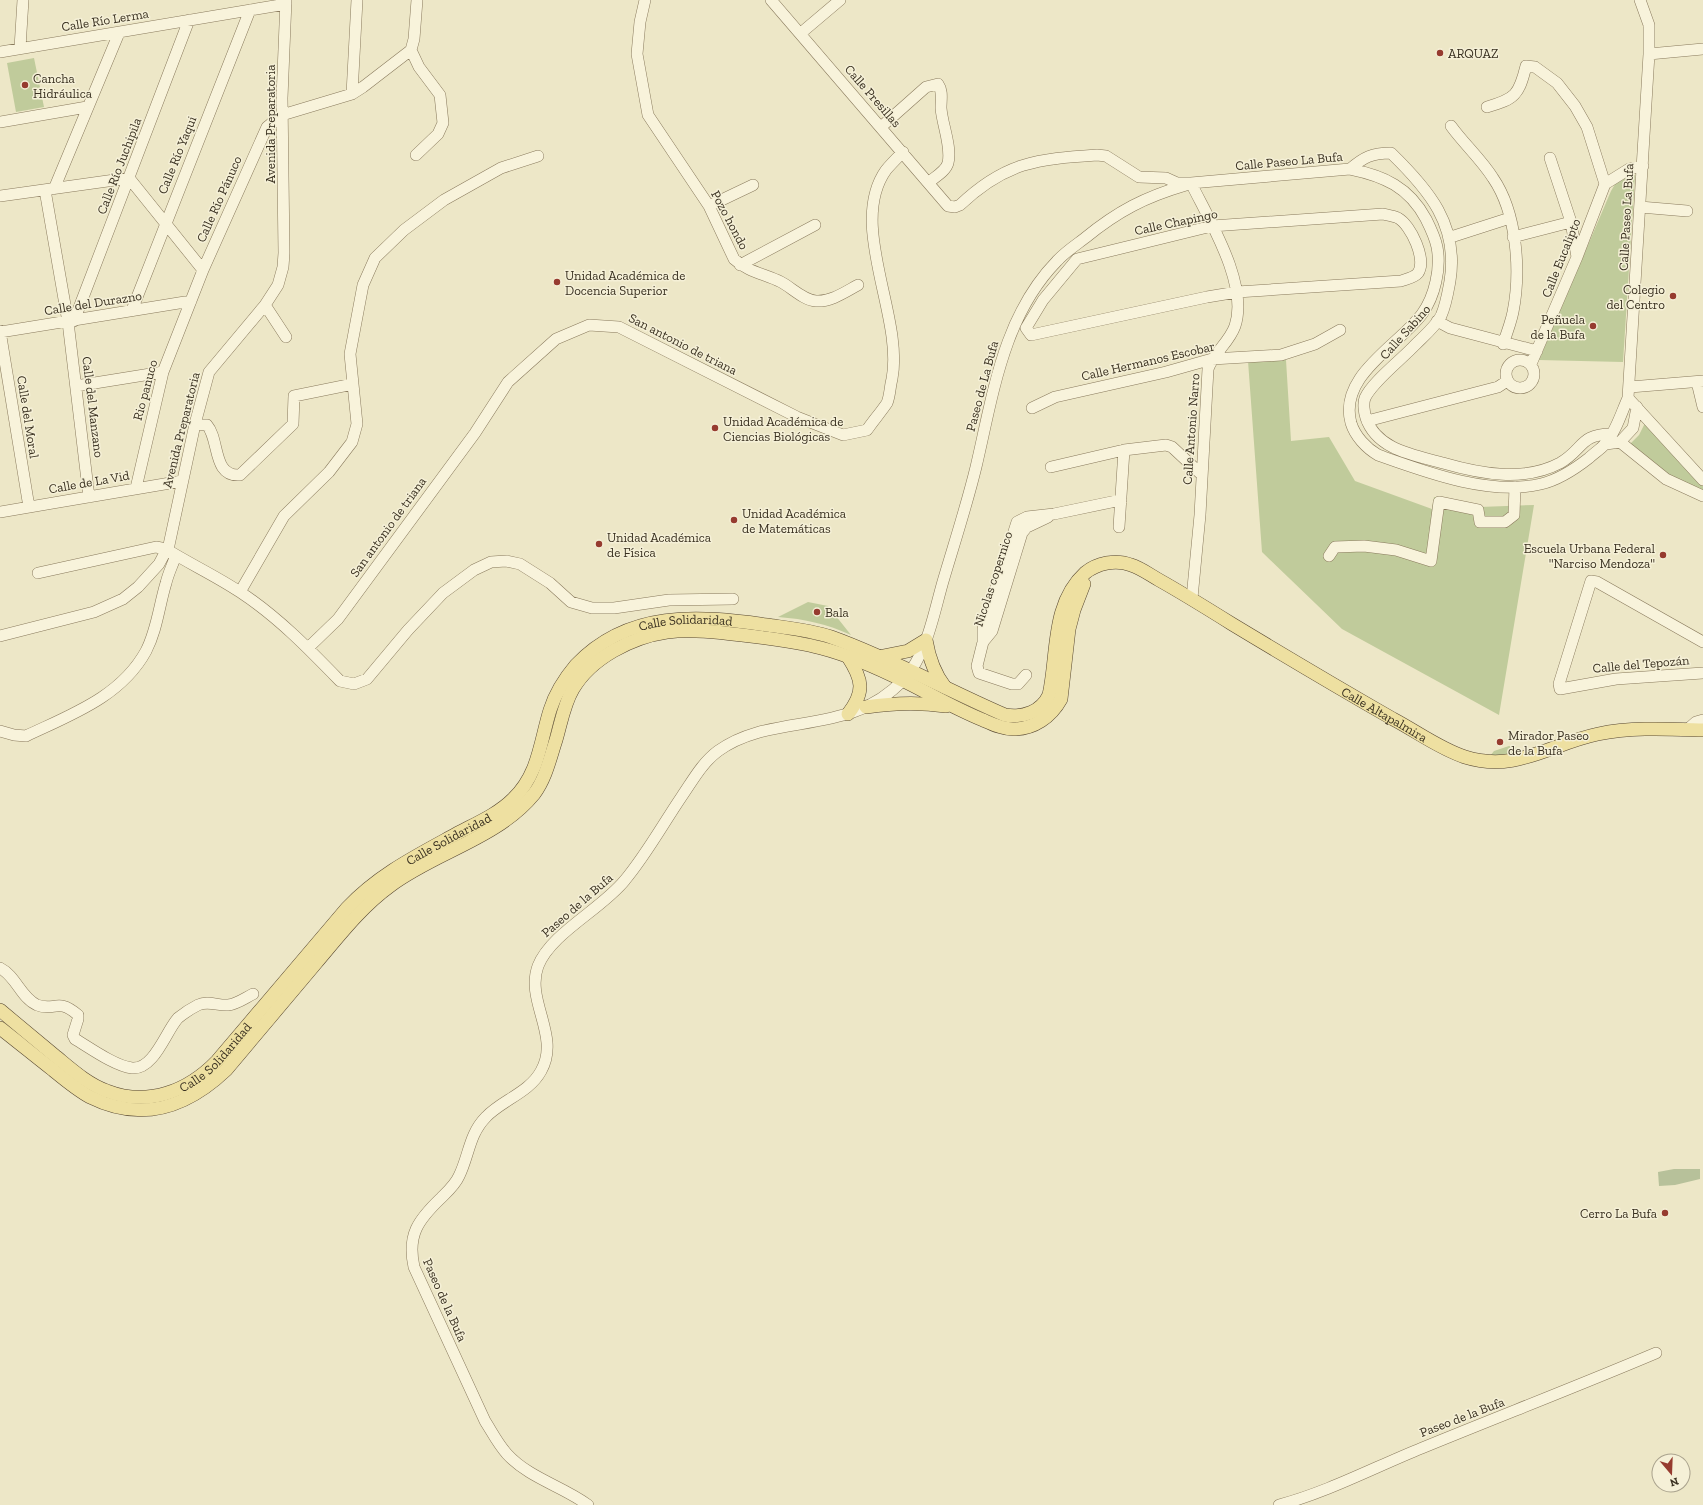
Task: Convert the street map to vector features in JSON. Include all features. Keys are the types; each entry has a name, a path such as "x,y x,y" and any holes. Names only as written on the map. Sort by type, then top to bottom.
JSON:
{"main road":[{"name":"Calle Altapalmira","path":"1092,568 1112,562 1130,564 1192,598 1358,699 1464,757 1502,763 1518,761 1595,735 1635,730 1703,730"},
{"path":"906,676 946,688 1005,715 1022,716 1037,710 1046,702 1049,695 1058,632 1066,602 1078,581 1092,568"},
{"path":"866,707 883,704 933,704 953,708 1000,727 1012,729 1032,725 1043,720 1052,712 1062,695 1067,639 1074,610 1092,568"},
{"name":"Calle Solidaridad","path":"0,1010 79,1075 106,1091 142,1097 161,1095 177,1090 202,1076 217,1061 344,912 369,887 408,860 480,821 512,800 526,784 535,768 550,709 564,681 587,655 625,632 649,623 680,618 714,619 813,632 878,657 906,676"},
{"name":"Calle Solidaridad","path":"0,1028 64,1079 88,1096 100,1101 126,1109 146,1110 167,1106 190,1098 226,1070 353,920 377,896 392,884 424,864 492,828 517,812 525,804 540,784 548,767 567,700 573,688 586,672 605,656 641,639 656,634 680,631 716,632 791,641 824,648 906,676"},
{"path":"878,657 908,651 926,640 932,666 938,679 946,688"},
{"path":"848,657 857,670 860,692 856,704 848,714"},
{"path":"906,676 953,708"}],"street":[{"path":"20,48 23,0"},
{"path":"352,94 357,0"},
{"path":"282,115 352,94 364,87 410,50 414,39 417,0"},
{"name":"Pozo hondo","path":"645,0 640,22 637,54 648,114 709,206 734,260 740,265 760,275 780,281 815,301 831,299 858,285"},
{"name":"Calle Presillas","path":"771,0 801,33 948,206 955,207 960,205 988,181 1018,166 1040,160 1061,158 1097,155 1106,156 1139,177 1166,178 1177,182 1191,183"},
{"path":"801,33 840,0"},
{"name":"Calle Paseo La Bufa","path":"1191,183 1350,169 1376,174 1401,188 1418,204 1437,246 1438,268 1432,293 1422,314 1362,374 1353,390 1349,406 1349,415 1352,428 1369,450 1378,455 1455,479 1493,486 1515,487 1542,484 1560,477 1582,463 1608,439 1629,392 1649,54 1649,25 1640,0"},
{"name":"Calle Río Lerma","path":"0,52 119,33 250,10 286,2"},
{"name":"Avenida Preparatoria","path":"0,636 94,612 123,599 138,587 159,564 166,548 169,545 195,424 209,372 265,305 278,286 283,267 282,115 286,2"},
{"name":"Calle Río Yaqui","path":"132,310 165,222 250,10"},
{"name":"Calle Río Juchipila","path":"71,321 129,178 189,20"},
{"path":"49,189 119,33"},
{"path":"1649,54 1703,49"},
{"path":"410,50 419,67 440,95 443,123 438,134 416,155"},
{"path":"1487,107 1511,98 1521,86 1526,66 1535,67 1557,83 1575,106 1588,127 1605,184 1629,169 1643,166"},
{"path":"881,127 926,87 938,84 941,88 942,113 949,156 948,164 944,170 929,182"},
{"path":"0,122 86,107"},
{"name":"Calle Río Pánuco","path":"191,301 203,270 267,127 282,115"},
{"path":"1451,126 1461,141 1493,178 1501,192 1510,218 1516,257 1517,283 1513,313 1503,344"},
{"name":"San antonio de triana","path":"309,647 338,619 475,433 508,382 556,339 589,325 619,327 797,417 843,435 867,430 887,402 894,369 893,336 874,236 873,221 875,194 886,171 902,152"},
{"name":"Calle Sabino","path":"1350,169 1363,158 1380,153 1391,153 1429,194 1451,237 1452,270 1448,295 1442,314 1372,388 1365,398 1364,413 1367,420"},
{"path":"240,592 284,516 329,472 352,442 357,424 350,354 363,285 375,258 404,230 444,200 501,168 538,156"},
{"path":"1550,158 1571,222 1577,257"},
{"path":"0,196 129,178 203,270"},
{"name":"Calle Antonio Narro","path":"1191,183 1231,270 1237,292 1238,315 1235,326 1225,345 1212,359 1207,385 1202,475 1192,598"},
{"name":"Paseo de La Bufa","path":"918,655 926,640 973,479 1002,356 1024,304 1034,288 1058,260 1111,217 1142,200 1191,183"},
{"path":"709,206 752,184"},
{"name":"Calle Eucalipto","path":"1531,364 1577,257 1605,184"},
{"name":"Calle del Manzano","path":"49,189 71,321 76,386 90,497"},
{"path":"1640,207 1687,211"},
{"name":"Calle Chapingo","path":"1383,214 1398,218 1407,225 1415,238 1420,264 1418,273 1412,278 1401,281 1237,292 1207,297 1031,335 1026,328 1043,300 1077,259 1212,226 1383,214"},
{"path":"1451,237 1510,218"},
{"path":"1513,237 1571,222"},
{"path":"740,265 815,226"},
{"name":"Calle del Durazno","path":"0,331 191,301"},
{"name":"Rio panuco","path":"136,488 163,372 191,301"},
{"path":"265,305 286,337"},
{"path":"1437,321 1450,328 1503,344 1537,351"},
{"name":"Calle Hermanos Escobar","path":"1032,408 1055,398 1166,372 1212,359 1281,355 1315,344 1340,330"},
{"name":"Calle del Moral","path":"0,331 29,507"},
{"path":"1519,360 1531,364 1534,379 1528,386 1519,388 1514,387 1507,381 1506,372 1510,364 1519,360"},
{"path":"76,386 163,372"},
{"path":"1507,381 1498,386 1367,420 1376,437 1405,452 1449,465 1503,475 1518,475 1550,467 1562,462 1589,438 1597,434 1620,442 1666,479 1703,496"},
{"path":"1703,407 1700,382 1629,392 1637,407 1703,480"},
{"path":"195,424 207,425 213,431 220,464 224,470 234,475 240,475 293,424 294,396 353,384"},
{"path":"1620,442 1633,428 1637,407"},
{"path":"1051,467 1124,450 1166,446 1172,447 1202,475"},
{"path":"1119,527 1124,450"},
{"name":"Calle de La Vid","path":"0,512 182,481"},
{"path":"1329,556 1335,547 1364,546 1396,550 1431,561 1439,502 1478,510 1480,522 1505,522 1514,515 1515,487"},
{"name":"Nicolas copernico","path":"1026,675 1018,684 1012,684 979,673 977,666 983,642 992,631 1022,533 1027,527 1054,514 1121,500"},
{"path":"38,573 156,547 166,548 240,592 309,647 340,681 354,684 367,679 372,674 408,630 443,593 474,570 491,562 506,561 520,564 550,583 570,602 592,608 614,608 669,600 733,599"},
{"path":"0,731 14,735 26,736 98,701 131,674 148,644 158,617 166,583 176,555"},
{"name":"Calle del Tepozán","path":"1703,642 1597,582 1591,581 1559,684 1560,689 1564,689 1589,682 1616,679 1703,674"},
{"name":"Paseo de la Bufa","path":"588,1505 528,1472 514,1462 498,1444 485,1421 414,1267 411,1252 413,1235 423,1215 456,1183 476,1128 492,1111 530,1085 544,1066 548,1046 536,990 536,974 538,964 555,941 606,900 624,883 700,769 717,752 744,738 764,732 848,714 866,707 889,692 906,676 918,655"},
{"path":"1688,729 1696,722 1703,720"},
{"path":"0,968 17,983 24,994 37,1005 67,1006 78,1015 73,1035 75,1039 114,1062 133,1068 142,1066 158,1051 178,1018 198,1005 206,1002 227,1005 238,1003 253,994"},
{"name":"Paseo de la Bufa","path":"1279,1505 1316,1493 1656,1353"}],"green space":[{"name":"Cancha Hidráulica","path":"34,58 44,107 16,112 7,63"},
{"path":"1627,175 1635,175 1623,362 1539,360 1611,191 1618,179"},
{"path":"1286,360 1291,441 1329,437 1355,481 1432,509 1434,497 1480,507 1534,505 1499,715 1342,629 1262,552 1248,361"},
{"path":"1645,423 1703,484 1703,492 1668,475 1630,444 1639,435"},
{"path":"808,602 828,606 851,635 816,623 778,617"},
{"path":"1509,746 1515,747 1524,752 1490,756 1494,751"},
{"path":"1674,1169 1700,1169 1700,1179 1675,1185 1659,1186 1658,1172"}],"place":[{"name":"ARQUAZ","path":"1440,53"},
{"name":"Cancha Hidráulica","path":"25,85"},
{"name":"Unidad Académica de Docencia Superior","path":"557,282"},
{"name":"Colegio del Centro","path":"1673,296"},
{"name":"Peñuela de la Bufa","path":"1593,326"},
{"name":"Unidad Académica de Ciencias Biológicas","path":"715,428"},
{"name":"Unidad Académica de Matemáticas","path":"734,520"},
{"name":"Unidad Académica de Física","path":"599,544"},
{"name":"Escuela Urbana Federal \"Narciso Mendoza\"","path":"1663,555"},
{"name":"Bala","path":"817,612"},
{"name":"Mirador Paseo de la Bufa","path":"1500,742"},
{"name":"Cerro La Bufa","path":"1665,1213"}]}
